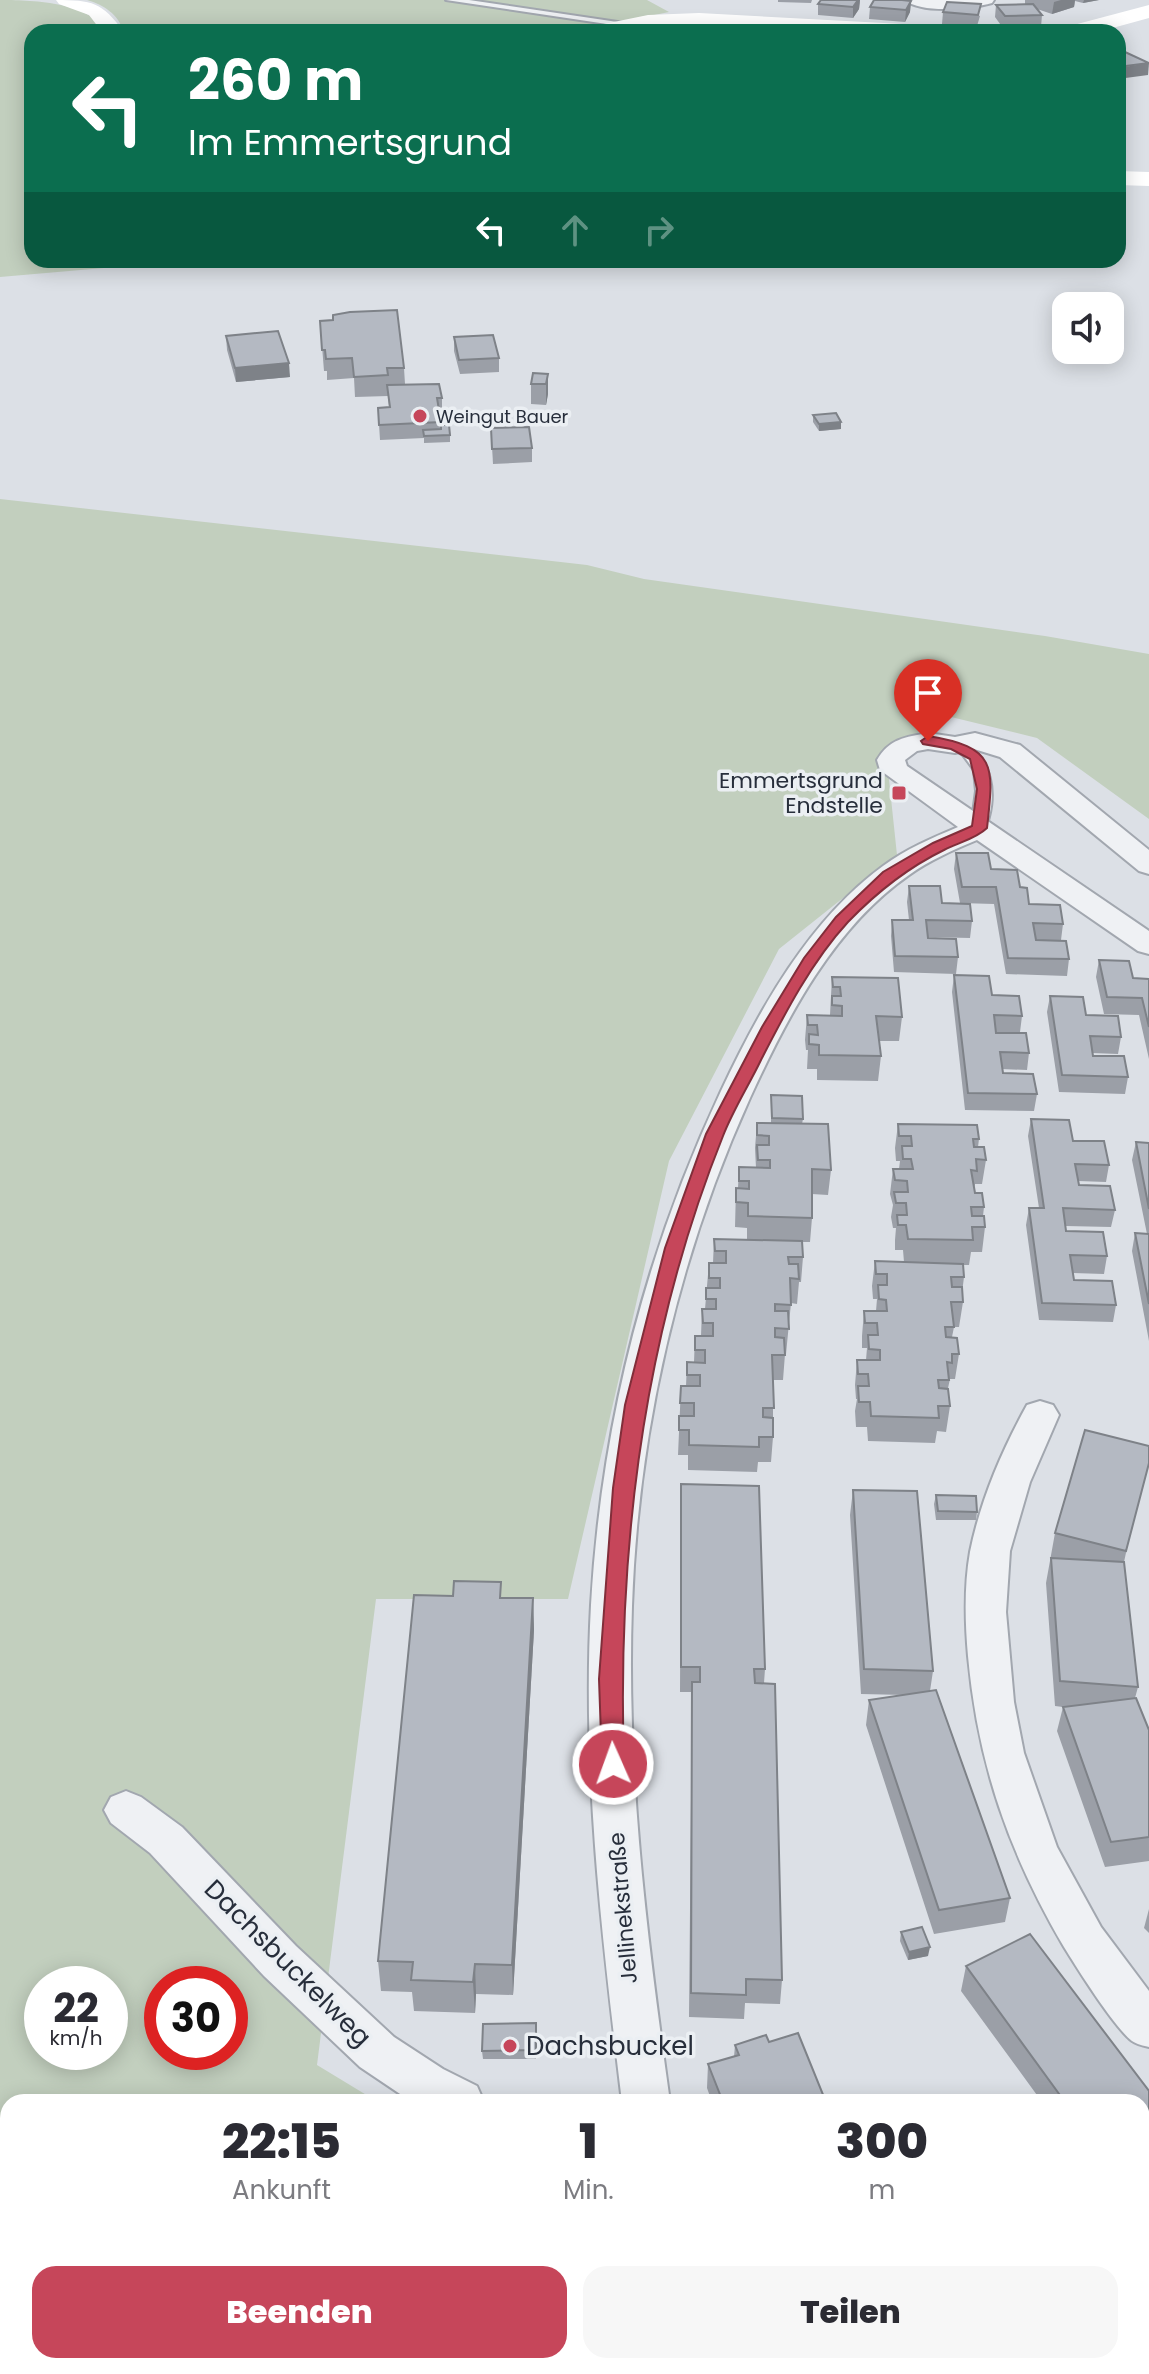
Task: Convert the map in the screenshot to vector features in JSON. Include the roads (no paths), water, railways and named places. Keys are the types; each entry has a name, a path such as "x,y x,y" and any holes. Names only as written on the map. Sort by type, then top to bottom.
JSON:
{"street":[{"path":"66,0 96,11 107,24"},
{"path":"913,0 965,5 986,0"},
{"path":"1103,24 1149,11"},
{"path":"627,24 669,19 716,19 802,24"},
{"path":"1126,178 1149,179"},
{"path":"1149,865 1010,751 975,741 955,745 928,741 910,744 896,751 891,760 894,770 1149,945"},
{"name":"Jellinekstraße","path":"645,2094 625,1950 617,1850 610,1679 624,1488 635,1405 655,1317 674,1248 715,1134 770,1027 813,958 841,920 888,876 938,846 979,828"},
{"path":"1040,1415 1018,1462 990,1553 985,1601 989,1669 1000,1750 1031,1842 1065,1913 1149,2026"},
{"name":"Dachsbuckelweg","path":"126,1810 166,1840 280,1961 377,2052 429,2094"}],"lane":[{"path":"450,0 627,24"},
{"path":"514,0 567,15"},
{"path":"955,745 969,751 980,763 984,789 979,828"}],"place":[{"name":"Weingut Bauer","path":"420,416"},
{"name":"Emmertsgrund Endstelle","path":"899,793"},
{"name":"Dachsbuckel","path":"510,2046"}]}
